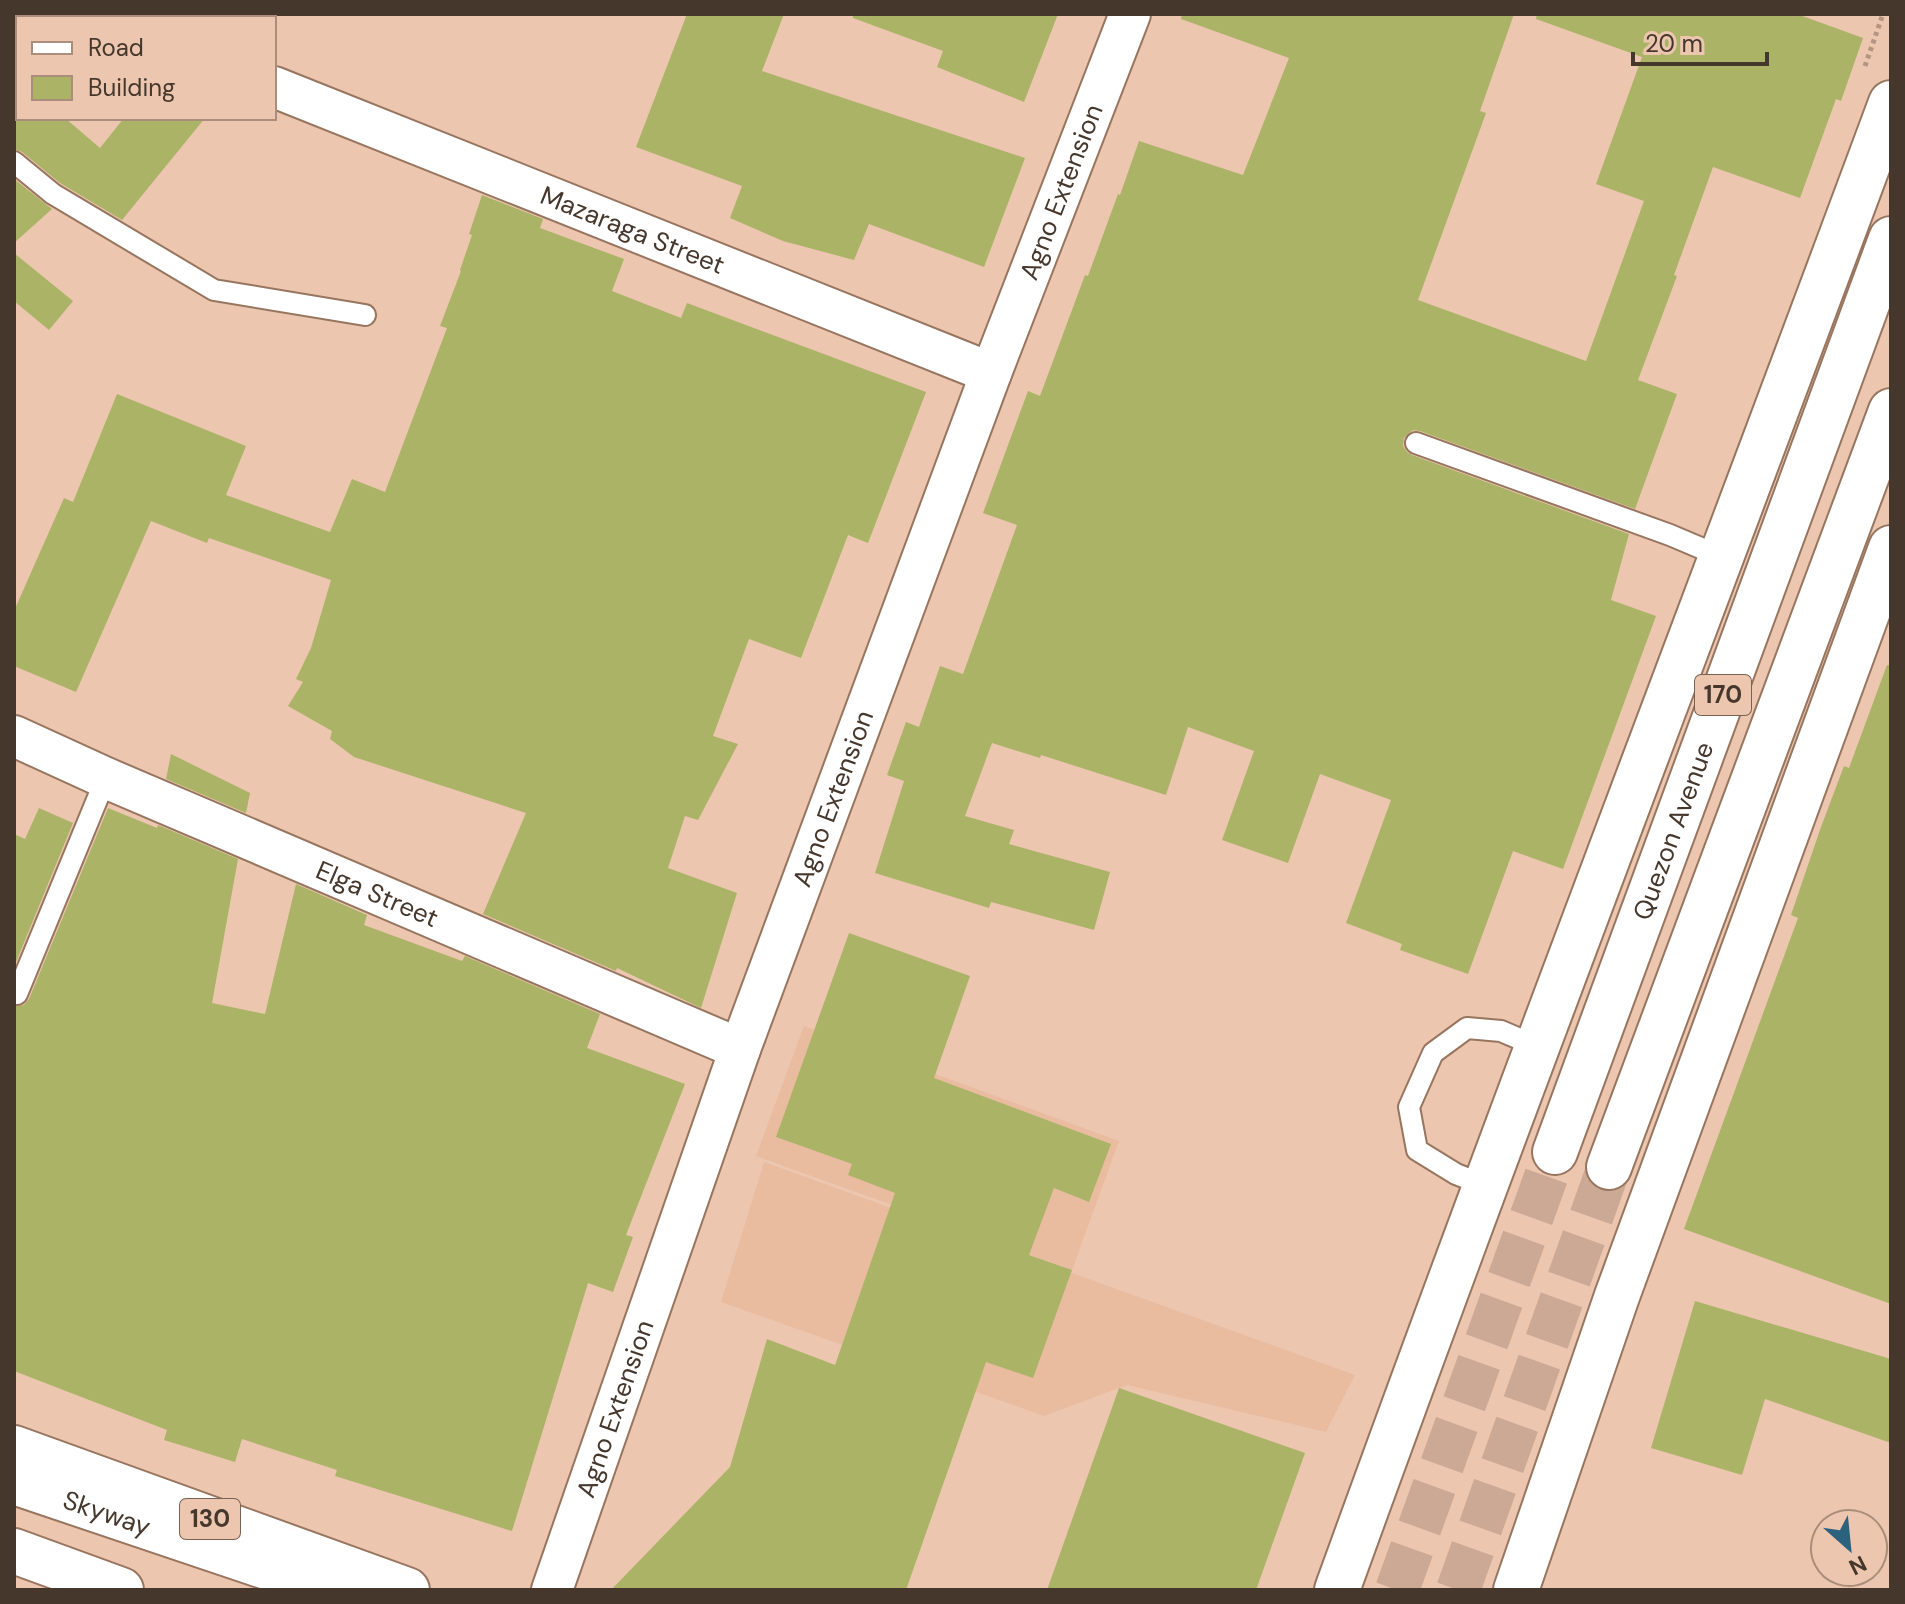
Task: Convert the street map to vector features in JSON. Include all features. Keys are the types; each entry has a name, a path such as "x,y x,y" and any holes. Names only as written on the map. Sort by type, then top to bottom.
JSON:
{"main road":[{"path":"1337,1590 1484,1185 1891,103"},
{"name":"Quezon Avenue","path":"1555,1152 1891,239"},
{"name":"170","path":"1609,1167 1891,411"},
{"path":"1516,1590 1617,1296 1891,548"},
{"name":"130","path":"14,1448 407,1590"},
{"path":"17,1499 255,1590"},
{"name":"Skyway","path":"17,1499 335,1590"},
{"path":"14,1551 121,1590"},
{"path":"14,1576 56,1590"}],"street":[{"name":"Agno Extension","path":"552,1590 740,1049 991,373 1130,14"},
{"name":"Mazaraga Street","path":"276,88 991,373"},
{"name":"Elga Street","path":"14,736 740,1049"}],"lane":[{"path":"14,162 53,194 214,290 365,315"},
{"path":"1416,443 1670,535 1722,557"},
{"path":"17,994 106,778"},
{"path":"1484,1185 1456,1174 1417,1150 1409,1107 1433,1053 1467,1028 1501,1031 1536,1046"}],"shaded area":[{"path":"804,1026 1119,1141 1072,1270 756,1156"},
{"path":"764,1162 1355,1375 1326,1432 1127,1385 1044,1416 721,1302"}],"building":[{"path":"687,14 784,14 762,71 1025,158 984,267 869,224 854,260 783,241 730,218 742,186 636,147"},
{"path":"853,14 1058,14 1024,102 937,67 943,51 853,18"},
{"path":"1182,14 1514,14 1480,111 1486,113 1418,300 1586,361 1644,201 1596,184 1642,57 1536,19 1537,14 1797,14 1863,38 1841,101 1836,99 1800,198 1713,167 1638,380 1677,394 1635,509 1420,431 1413,430 1404,438 1403,446 1412,455 1629,534 1611,600 1656,616 1563,869 1513,851 1468,974 1400,950 1402,944 1346,923 1391,800 1320,774 1288,863 1222,840 1254,751 1188,727 1166,795 1041,755 1040,758 992,743 965,816 1014,830 1009,844 1110,872 1094,930 991,902 989,908 875,873 904,781 887,775 906,722 919,727 940,666 963,674 1017,525 983,513 1028,391 1040,396 1139,141 1243,175 1289,58 1181,19"},
{"path":"14,118 67,120 100,148 122,120 203,120 122,220 60,183 14,149"},
{"path":"14,179 52,209 14,243"},
{"path":"482,195 543,219 540,228 624,259 612,291 681,318 687,303 926,392 868,543 848,535 801,658 749,639 713,736 738,744 698,820 685,816 668,868 737,893 701,1008 617,968 616,971 483,914 526,813 354,757 330,739 332,731 288,706 303,682 296,679 311,648 331,580 209,538 207,543 151,521 76,692 14,666 14,611 64,498 73,502 117,394 246,446 226,495 330,532 352,479 385,492 447,328 440,326 461,271"},
{"path":"14,253 73,301 49,330 14,301"},
{"path":"1887,665 1891,666 1891,1304 1684,1229 1798,918 1791,915 1821,827 1844,766 1849,768"},
{"path":"171,754 250,793 246,813 166,779"},
{"path":"39,808 73,823 14,967 14,834 25,839"},
{"path":"108,808 157,828 158,825 238,859 212,1003 265,1014 296,884 367,915 364,925 462,961 465,956 600,1014 587,1048 685,1084 626,1235 633,1237 613,1292 588,1283 512,1531 335,1476 337,1470 242,1439 235,1462 164,1440 167,1430 14,1371 14,1006 24,1005 29,999"},
{"path":"849,933 970,976 934,1078 1111,1144 1089,1202 1054,1188 1029,1255 1072,1270 1033,1378 986,1362 906,1590 611,1590 730,1467 767,1339 835,1365 895,1193 848,1175 852,1164 776,1137"},
{"path":"1695,1301 1891,1359 1891,1443 1765,1399 1742,1475 1651,1448"},
{"path":"1119,1388 1305,1453 1256,1590 1047,1590"}],"tunnel":[{"path":"1397,1590 1555,1152"},
{"path":"1458,1590 1609,1167"}]}
